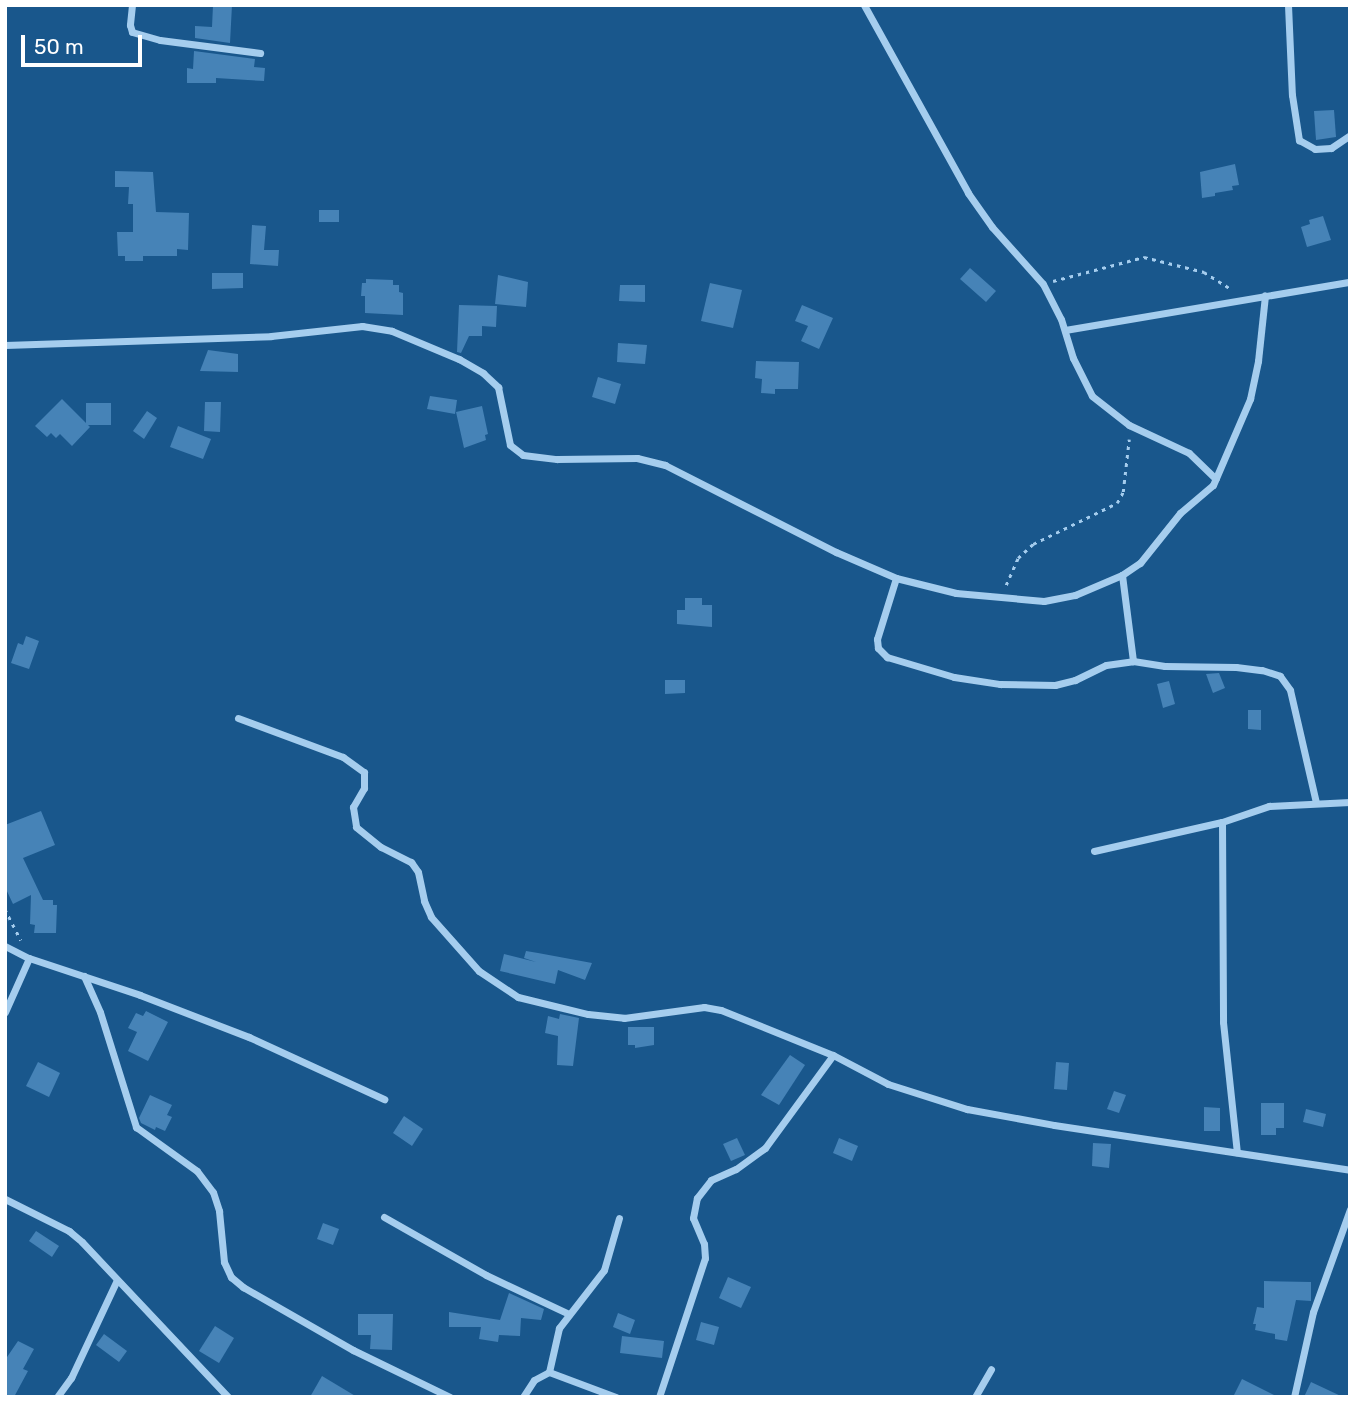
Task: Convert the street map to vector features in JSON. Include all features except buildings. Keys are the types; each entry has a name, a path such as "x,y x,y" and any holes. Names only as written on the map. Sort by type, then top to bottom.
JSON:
{"street":[{"path":"132,5 132,32 183,44 260,53"},
{"path":"864,5 968,193 992,227 1043,284 1065,330 1073,358 1092,396 1129,425 1189,453 1216,479"},
{"path":"1288,5 1292,95 1299,140 1304,146 1315,149 1331,148 1350,135"},
{"path":"1065,330 1350,282"},
{"path":"5,345 271,336 362,326 392,331 459,359 483,373 498,387 510,445 523,455 557,459 637,458 665,465 836,552 896,579 956,593 1044,601 1075,596 1122,575 1140,563 1166,527 1207,491 1216,479 1250,399 1258,361 1265,295"},
{"path":"1122,575 1133,661"},
{"path":"896,579 877,639 878,648 887,657 954,677 1035,686 1074,680 1107,665 1133,661 1165,666 1236,667 1280,676 1290,690 1316,803"},
{"path":"238,718 343,757 364,772 364,788 353,807 356,827 382,848 411,862 418,872 424,901 431,917 480,971 518,997 588,1014 624,1018 704,1007 721,1010 833,1055 888,1084 967,1108 1350,1170"},
{"path":"1094,851 1222,822 1269,806 1350,802"},
{"path":"1222,822 1223,1022 1237,1152"},
{"path":"5,946 29,958 260,1042 384,1099"},
{"path":"5,1012 29,958"},
{"path":"84,976 104,1023 136,1127 197,1171 213,1192 219,1211 224,1262 231,1276 243,1287 353,1350 450,1397"},
{"path":"659,1397 705,1258 704,1244 692,1218 697,1198 710,1180 736,1169 765,1148 833,1055"},
{"path":"5,1199 69,1231 228,1397"},
{"path":"1294,1397 1316,1301 1350,1209"},
{"path":"384,1217 486,1275 569,1314"},
{"path":"549,1373 555,1338 569,1314 604,1270 619,1218"},
{"path":"57,1397 71,1378 117,1280"},
{"path":"975,1397 991,1369"},
{"path":"523,1397 534,1380 549,1373 616,1397"}],"path":[{"path":"1043,284 1144,257 1204,272 1243,299"},
{"path":"1000,598 1023,552 1121,499 1129,452 1129,425"},
{"path":"5,909 29,958"}]}
